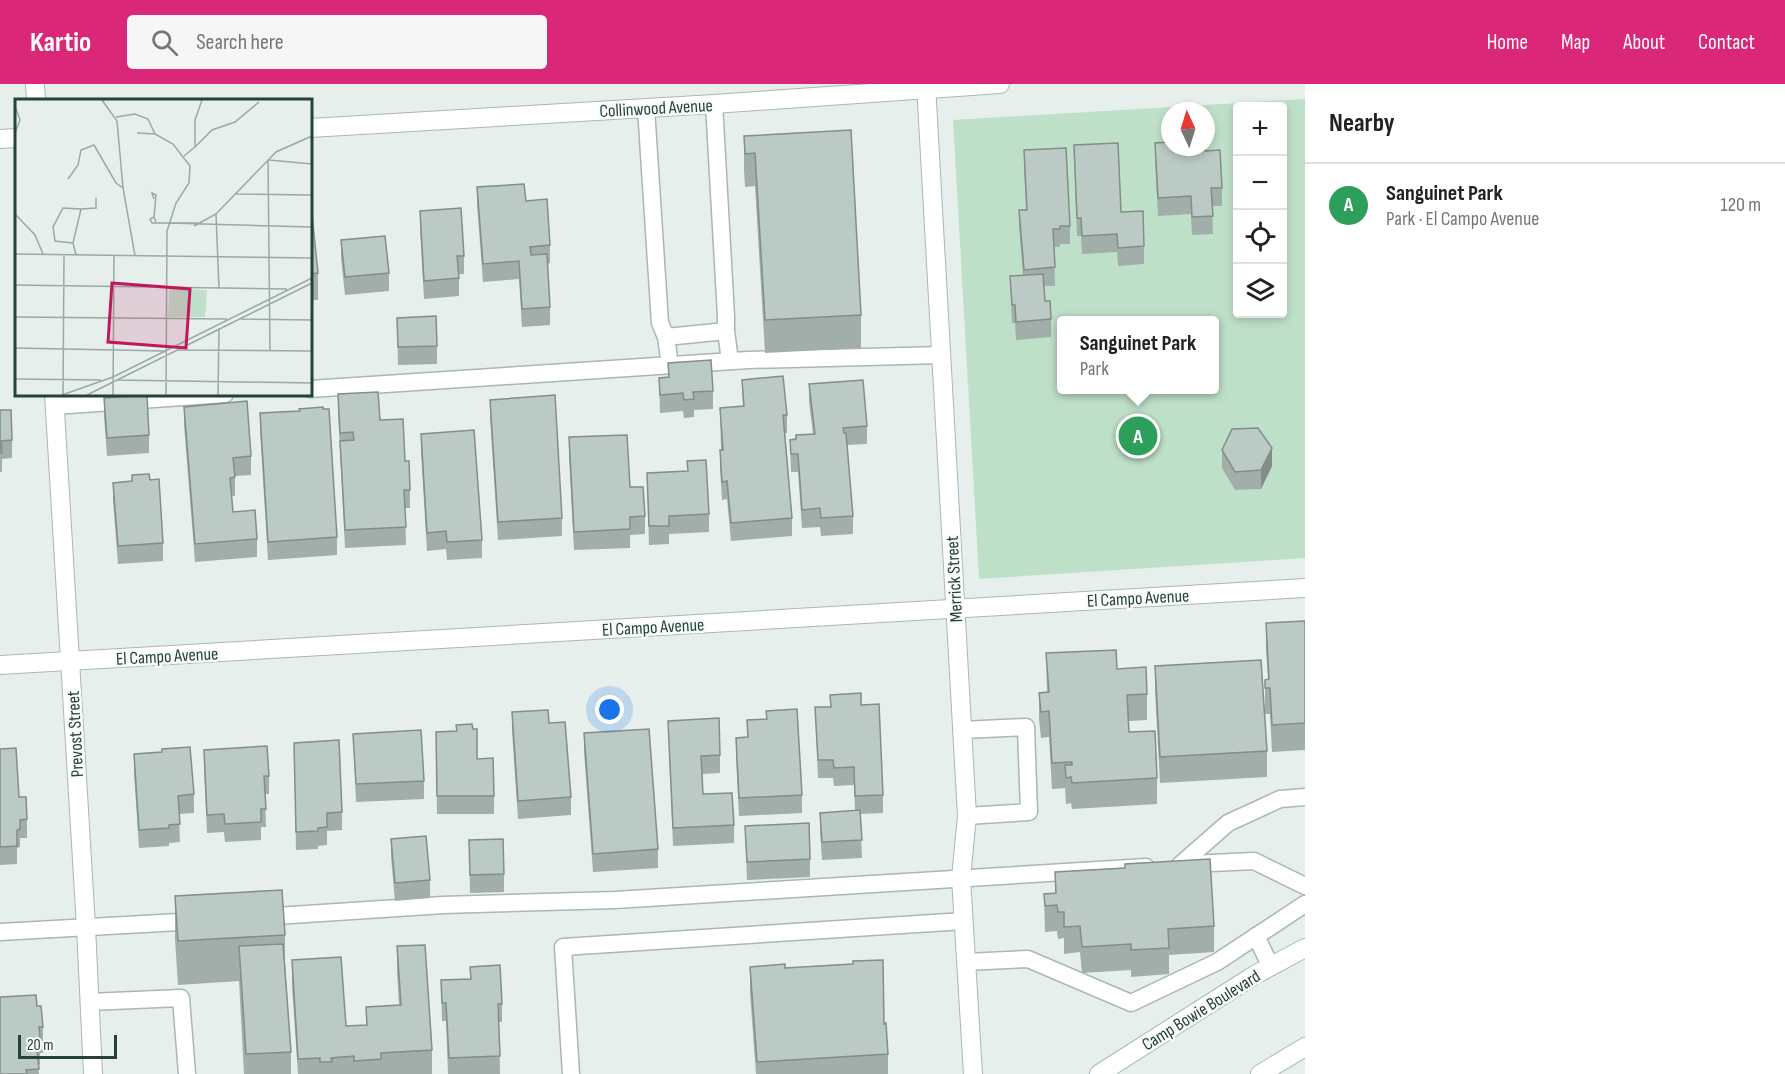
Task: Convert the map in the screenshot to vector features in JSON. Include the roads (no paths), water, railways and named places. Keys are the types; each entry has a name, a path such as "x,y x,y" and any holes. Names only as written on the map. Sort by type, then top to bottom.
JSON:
{"street":[{"path":"34,84 36,99"},
{"name":"Collinwood Avenue","path":"312,128 714,104 927,86 1000,84"},
{"name":"Merrick Street","path":"927,86 962,730 966,816 961,878 973,1074"},
{"path":"0,139 15,138"},
{"name":"Prevost Street","path":"55,400 93,1074"},
{"name":"El Campo Avenue","path":"0,665 1305,588"},
{"name":"Camp Bowie Boulevard","path":"1099,1074 1305,948"},
{"path":"1260,1074 1305,1047"}],"lane":[{"path":"714,104 726,331 730,361"},
{"path":"646,108 660,323 666,337 669,365"},
{"path":"666,337 726,331"},
{"path":"312,388 730,361 941,356"},
{"path":"55,400 168,396"},
{"path":"962,730 1026,727 1029,812 966,816"},
{"path":"1168,865 1228,823 1280,799 1305,797"},
{"path":"247,918 443,905 615,900 1254,861 1305,886"},
{"path":"966,962 1028,959 1131,1003 1218,962 1305,904"},
{"path":"0,932 212,920"},
{"path":"571,1074 563,947 964,921"},
{"path":"1256,936 1271,967"},
{"path":"89,1002 181,998 187,1074"}],"place":[{"name":"Sanguinet Park","path":"1138,436"}]}
